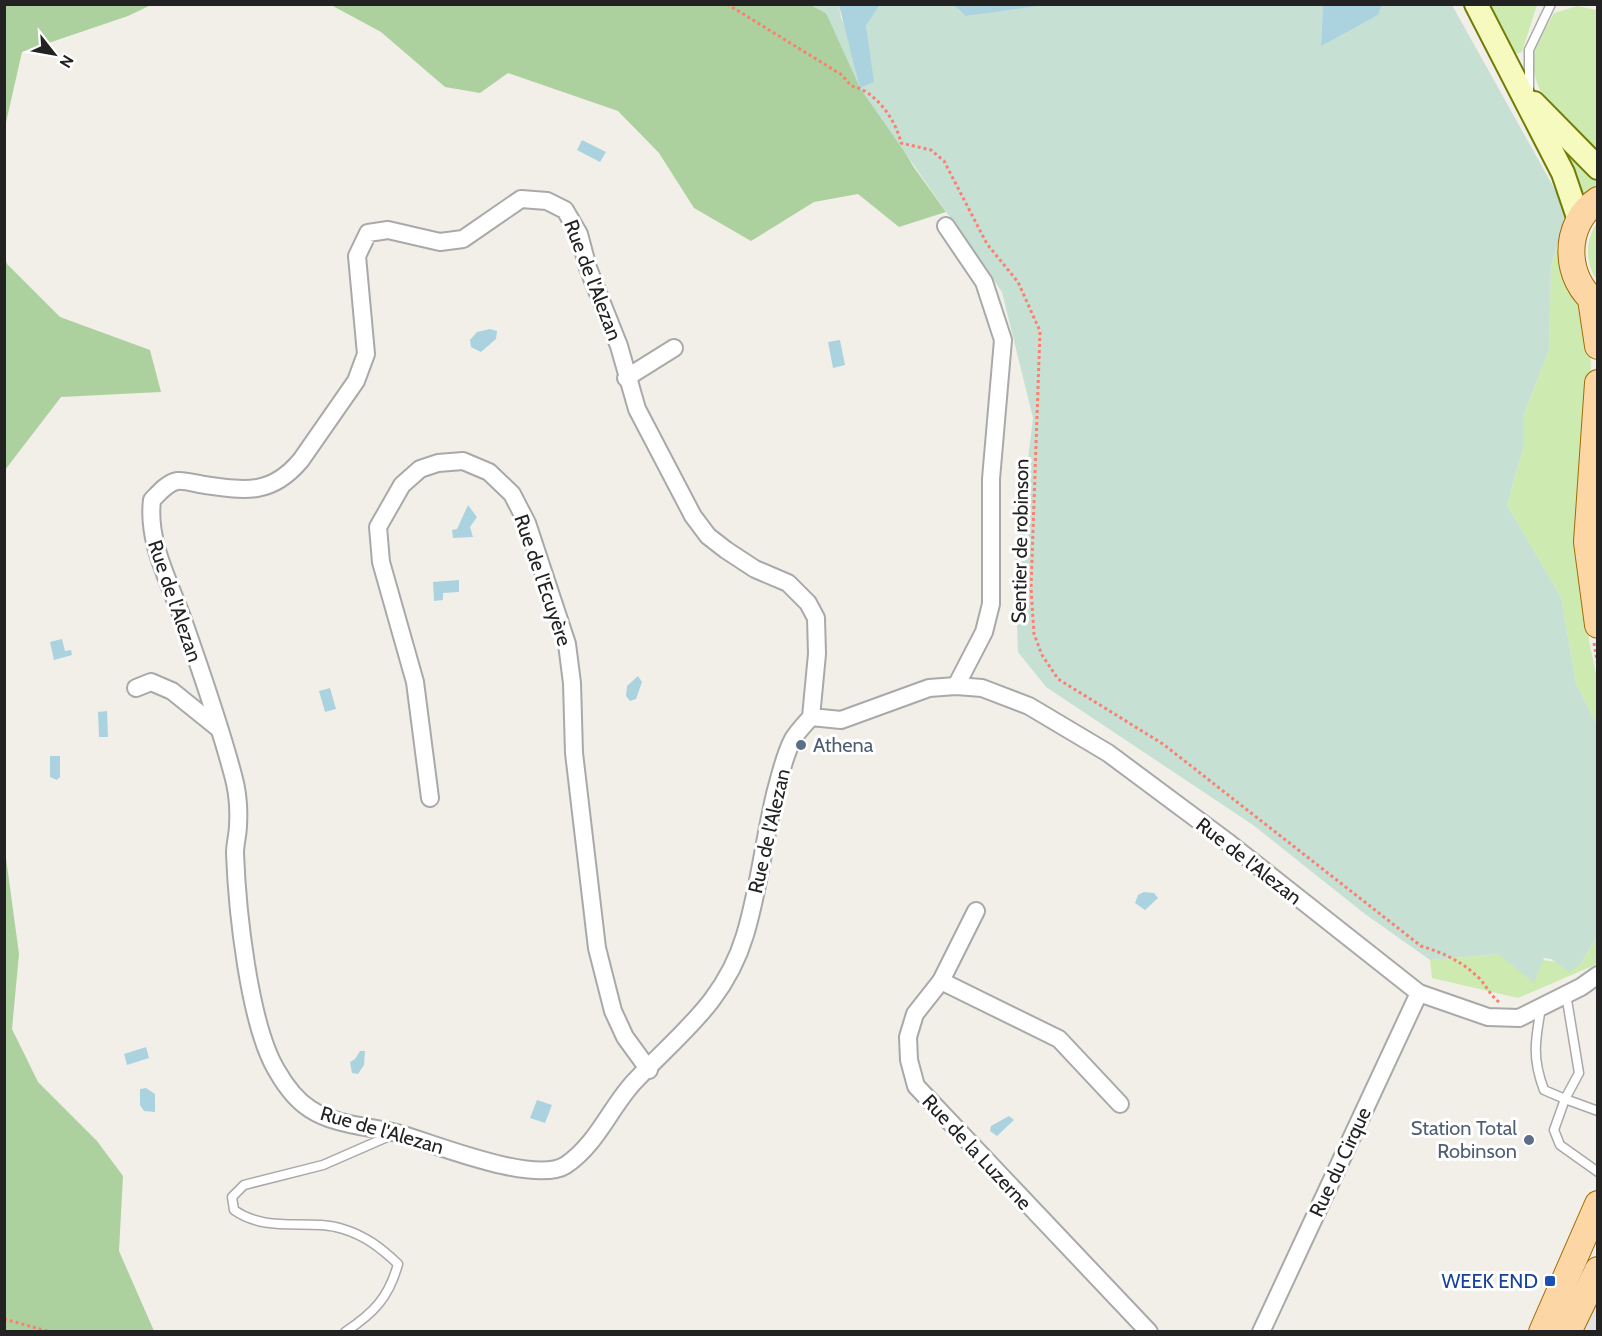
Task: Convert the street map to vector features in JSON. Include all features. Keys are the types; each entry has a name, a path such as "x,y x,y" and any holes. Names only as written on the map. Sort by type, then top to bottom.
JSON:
{"main road":[{"path":"1476,4 1511,77 1563,173 1579,220"},
{"path":"1511,77 1598,168"},
{"path":"1598,200 1579,220 1572,240 1571,262 1578,282 1594,302 1598,346"},
{"path":"1598,383 1587,542 1598,625"},
{"path":"1542,1332 1591,1240 1598,1204"},
{"path":"1568,1332 1598,1270"}],"street":[{"name":"Rue de l'Alezan","path":"521,199 547,201 565,210 579,234 588,268 619,346 626,378 637,409 688,507 708,536 755,569 788,583 807,603 816,618 817,654 811,717 793,739 781,768 747,931 736,965 715,998 692,1025 669,1044 649,1070 635,1082 593,1140 566,1165 550,1172 478,1160 397,1133 329,1118 308,1108 287,1088 274,1066 260,1029 240,921 234,849 238,825 234,778 151,533 152,500 165,487 178,481 255,490 276,482 291,472 301,460 356,381 366,354 357,256 368,233 388,230 440,242 463,238 521,199"},
{"path":"946,226 984,282 1003,340 991,479 991,604 984,632 956,686"},
{"path":"626,378 674,348"},
{"name":"Rue de l'Ecuyère","path":"430,798 415,682 381,562 378,527 402,485 420,469 438,463 463,461 489,472 512,494 527,523 567,644 572,683 574,753 597,948 613,1011 625,1037 649,1070"},
{"path":"136,688 151,682 172,691 218,729"},
{"name":"Rue de l'Alezan","path":"811,717 841,720 929,688 956,686 982,688 1029,706 1108,753 1229,843 1419,993 1488,1017 1519,1018 1582,989 1598,975"},
{"name":"Rue de la Luzerne","path":"976,911 941,981 915,1014 908,1037 909,1060 916,1086 1149,1332"},
{"path":"941,981 1059,1038 1120,1104"},
{"name":"Rue du Cirque","path":"1261,1332 1419,993"}],"lane":[{"path":"1529,98 1529,50 1551,4"},
{"path":"1582,989 1579,1073 1565,1098 1554,1130 1560,1145 1598,1172"},
{"path":"1541,1008 1535,1042 1537,1071 1544,1090 1598,1111"},
{"path":"345,1332 380,1304 392,1286 398,1264 375,1242 341,1228 248,1220 234,1210 232,1197 244,1185 323,1165 397,1133"}],"path":[{"name":"Sentier de robinson","path":"727,4 842,75 851,86 860,88 892,118 901,143 931,150 944,161 987,244 1018,282 1040,331 1031,588 1034,634 1042,655 1058,679 1163,744 1421,946 1462,962 1482,981 1491,996 1519,1018"},
{"path":"4,1319 51,1332"}],"green space":[{"path":"5,4 151,5 128,16 22,52 5,127"},
{"path":"1044,4 1323,5 1321,45 1378,15 1382,5 1452,5 1568,213 1551,266 1549,349 1523,417 1523,449 1507,505 1561,597 1576,683 1597,725 1597,936 1580,965 1569,972 1551,959 1544,958 1534,983 1498,954 1430,960 1365,914 1253,825 1046,687 1018,652 1015,564 1033,418 1002,292 860,88 826,13 811,5 839,5 841,18 873,82 866,24 880,5 954,5 967,16"},
{"path":"331,5 811,5 826,13 913,166 946,212 899,227 858,194 814,202 751,241 694,208 659,153 618,111 508,73 480,93 445,87 381,32"},
{"path":"1483,5 1537,5 1522,52 1513,55"},
{"path":"1577,6 1597,10 1597,152 1574,133 1553,110 1537,84 1534,70 1535,50 1554,13"},
{"path":"1567,149 1597,179 1597,193 1586,201 1562,153"},
{"path":"1597,223 1597,280 1590,267 1588,252 1590,236"},
{"path":"1561,237 1590,333 1591,376 1580,502 1589,641 1597,678 1597,725 1576,683 1561,597 1507,505 1523,449 1523,417 1549,349 1551,266"},
{"path":"4,254 7,264 60,317 150,350 161,392 61,397 5,470"},
{"path":"4,843 19,954 12,1029 38,1082 97,1141 123,1176 119,1251 154,1331 5,1331"},
{"path":"1597,936 1597,964 1518,998 1432,978 1430,960 1499,954 1580,965"}],"shaded area":[{"path":"1597,1296 1597,1331 1580,1331"}],"water":[{"path":"1323,4 1382,5 1378,15 1321,46"},
{"path":"839,5 880,5 866,25 874,82 860,88"},
{"path":"954,5 1044,5 966,16"},
{"path":"582,140 606,152 600,162 577,150"},
{"path":"490,329 497,331 496,339 481,352 471,347 470,340 477,332"},
{"path":"840,340 845,365 833,368 828,342"},
{"path":"468,505 477,517 470,527 473,537 453,538 452,530 457,529"},
{"path":"459,580 459,592 443,593 443,600 434,601 433,582"},
{"path":"62,639 65,651 71,650 72,655 54,660 50,642"},
{"path":"638,676 642,682 636,699 630,701 626,696 627,686"},
{"path":"330,688 336,709 325,712 319,691"},
{"path":"107,711 108,737 99,737 98,712"},
{"path":"50,756 60,756 60,777 57,780 50,777"},
{"path":"1144,892 1154,893 1158,898 1145,910 1135,903 1138,895"},
{"path":"146,1047 149,1058 127,1065 124,1054"},
{"path":"360,1051 365,1051 364,1065 358,1074 352,1073 350,1062"},
{"path":"146,1088 155,1094 155,1112 144,1111 140,1105 140,1089"},
{"path":"537,1100 552,1105 545,1123 530,1118"},
{"path":"1009,1116 1014,1120 997,1136 990,1131 991,1126"}],"place":[{"name":"Athena","path":"801,745"},
{"name":"Station Total Robinson","path":"1529,1140"},
{"name":"WEEK END","path":"1550,1281"}]}
